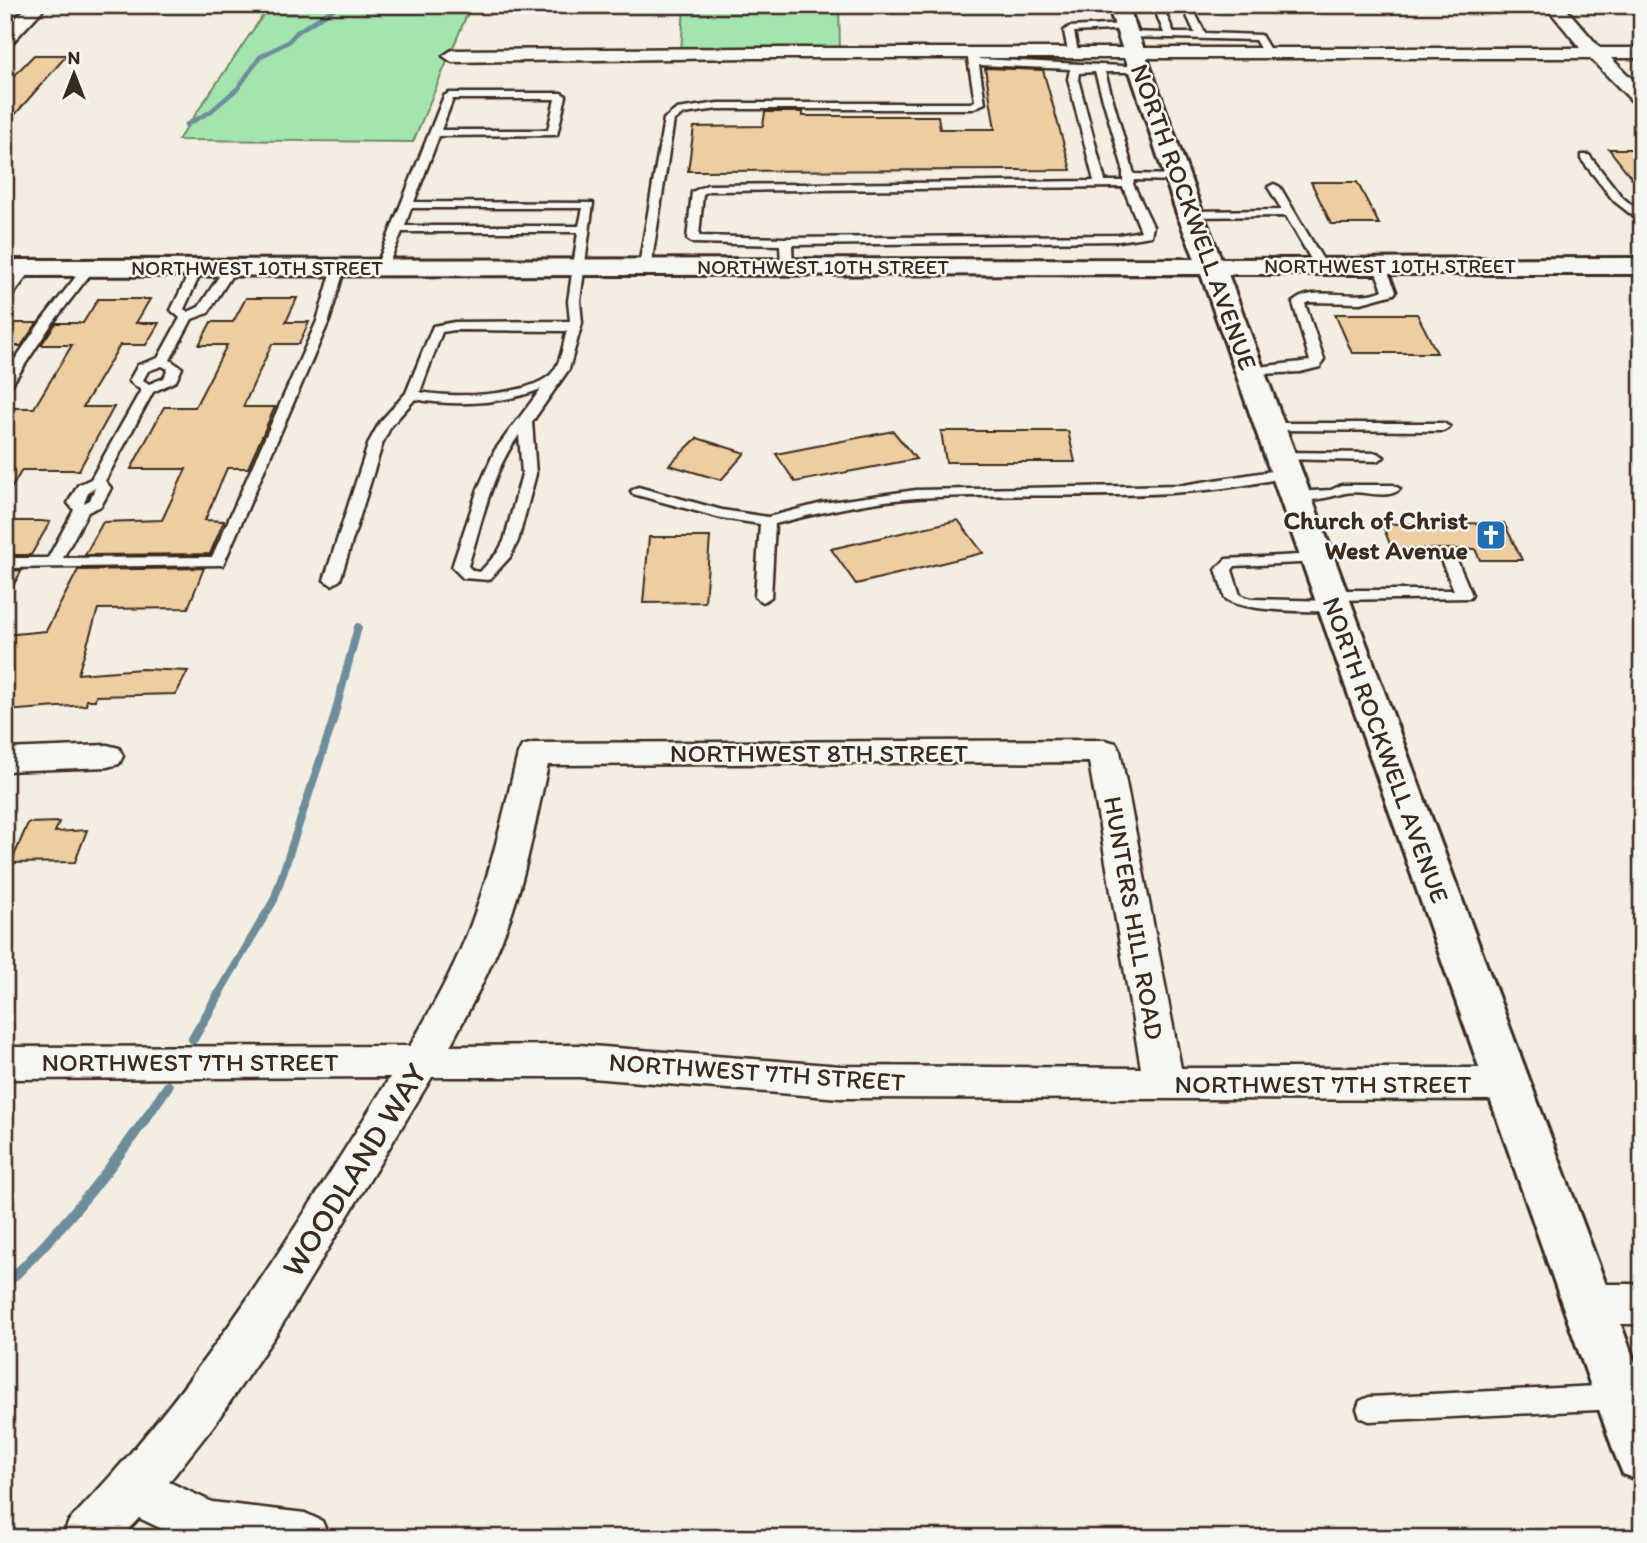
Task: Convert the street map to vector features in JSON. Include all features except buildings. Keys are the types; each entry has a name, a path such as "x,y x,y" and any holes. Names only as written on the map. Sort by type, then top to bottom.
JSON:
{"main road":[{"name":"NORTH ROCKWELL AVENUE","path":"1118,5 1190,214 1211,265 1642,1455"},
{"name":"NORTHWEST 10TH STREET","path":"16,268 645,266 786,254 974,266 1642,266"}],"street":[{"path":"7,36 39,5"},
{"path":"1553,5 1594,52 1642,100"},
{"path":"452,56 973,58 1132,46 1267,53 1642,53"},
{"name":"NORTHWEST 8TH STREET","path":"534,754 1104,751"},
{"name":"HUNTERS HILL ROAD","path":"1104,751 1164,1084"},
{"name":"WOODLAND WAY","path":"86,1538 134,1491 194,1417 259,1324 421,1062 472,965 494,912 534,754"},
{"path":"5,760 107,756"},
{"name":"NORTHWEST 7TH STREET","path":"5,1063 579,1060 840,1082 1508,1084"},
{"path":"1587,1304 1642,1304"},
{"path":"134,1491 210,1526 305,1538"}],"lane":[{"path":"1157,5 1170,35"},
{"path":"1186,5 1201,35"},
{"path":"1073,52 1069,32 1072,29 1132,46"},
{"path":"645,266 651,223 664,168 669,119 681,111 718,106 972,106 980,103 973,58 1099,69 1132,46 1170,35 1258,37 1267,53"},
{"path":"1084,69 1074,72 1073,79 1101,185"},
{"path":"1099,69 1128,181 1147,226 1147,234 1119,238 969,240 786,254 693,239 698,192 707,188 1101,185 1128,181 1178,178"},
{"path":"382,267 449,96 561,96 553,133 435,133"},
{"path":"1585,157 1618,199 1637,211 1642,220"},
{"path":"1274,187 1289,213 1303,230 1320,265"},
{"path":"407,205 589,205 574,301 576,323 562,369 552,380 544,398 516,429 485,488 460,567 468,575 484,576 505,554 511,541 529,474 525,422"},
{"path":"1190,214 1289,213"},
{"path":"398,229 584,229"},
{"path":"969,240 974,266"},
{"path":"1249,372 1300,368 1315,364 1318,359 1299,303 1305,298 1359,298 1385,294 1390,291 1389,283 1379,265"},
{"path":"148,389 135,381 143,368 163,360 187,317 204,310 214,293 222,286 231,267"},
{"path":"5,563 218,562 323,321 339,267"},
{"path":"5,297 16,268"},
{"path":"5,383 46,323 89,268"},
{"path":"187,317 177,310 197,268"},
{"path":"186,294 214,293"},
{"path":"332,580 376,442 385,425 412,394 437,329 456,326 565,327 576,323"},
{"path":"53,563 82,509 75,503 83,488 97,482 148,389 169,381 175,368 163,360"},
{"path":"412,394 440,400 516,394 552,380"},
{"path":"1268,427 1443,427"},
{"path":"638,491 721,514 768,521 823,507 916,494 1182,489 1286,475 1377,457"},
{"path":"1286,475 1334,494 1342,489 1393,489"},
{"path":"763,597 768,521"},
{"path":"1316,559 1231,562 1224,569 1233,598 1249,604 1464,595 1448,558"},
{"path":"1369,1409 1620,1396"}],"green space":[{"path":"270,5 471,5 413,142 178,140"},
{"path":"684,5 839,5 840,53 681,54"}],"waterway":[{"path":"186,125 210,112 238,88 260,57 288,42 297,32 340,5"},
{"path":"218,995 274,900 333,721 358,627"},
{"path":"193,1039 219,994"},
{"path":"5,1285 50,1239 92,1190 168,1086"}],"place":[{"name":"Church of Christ West Avenue","path":"1491,535"}]}
